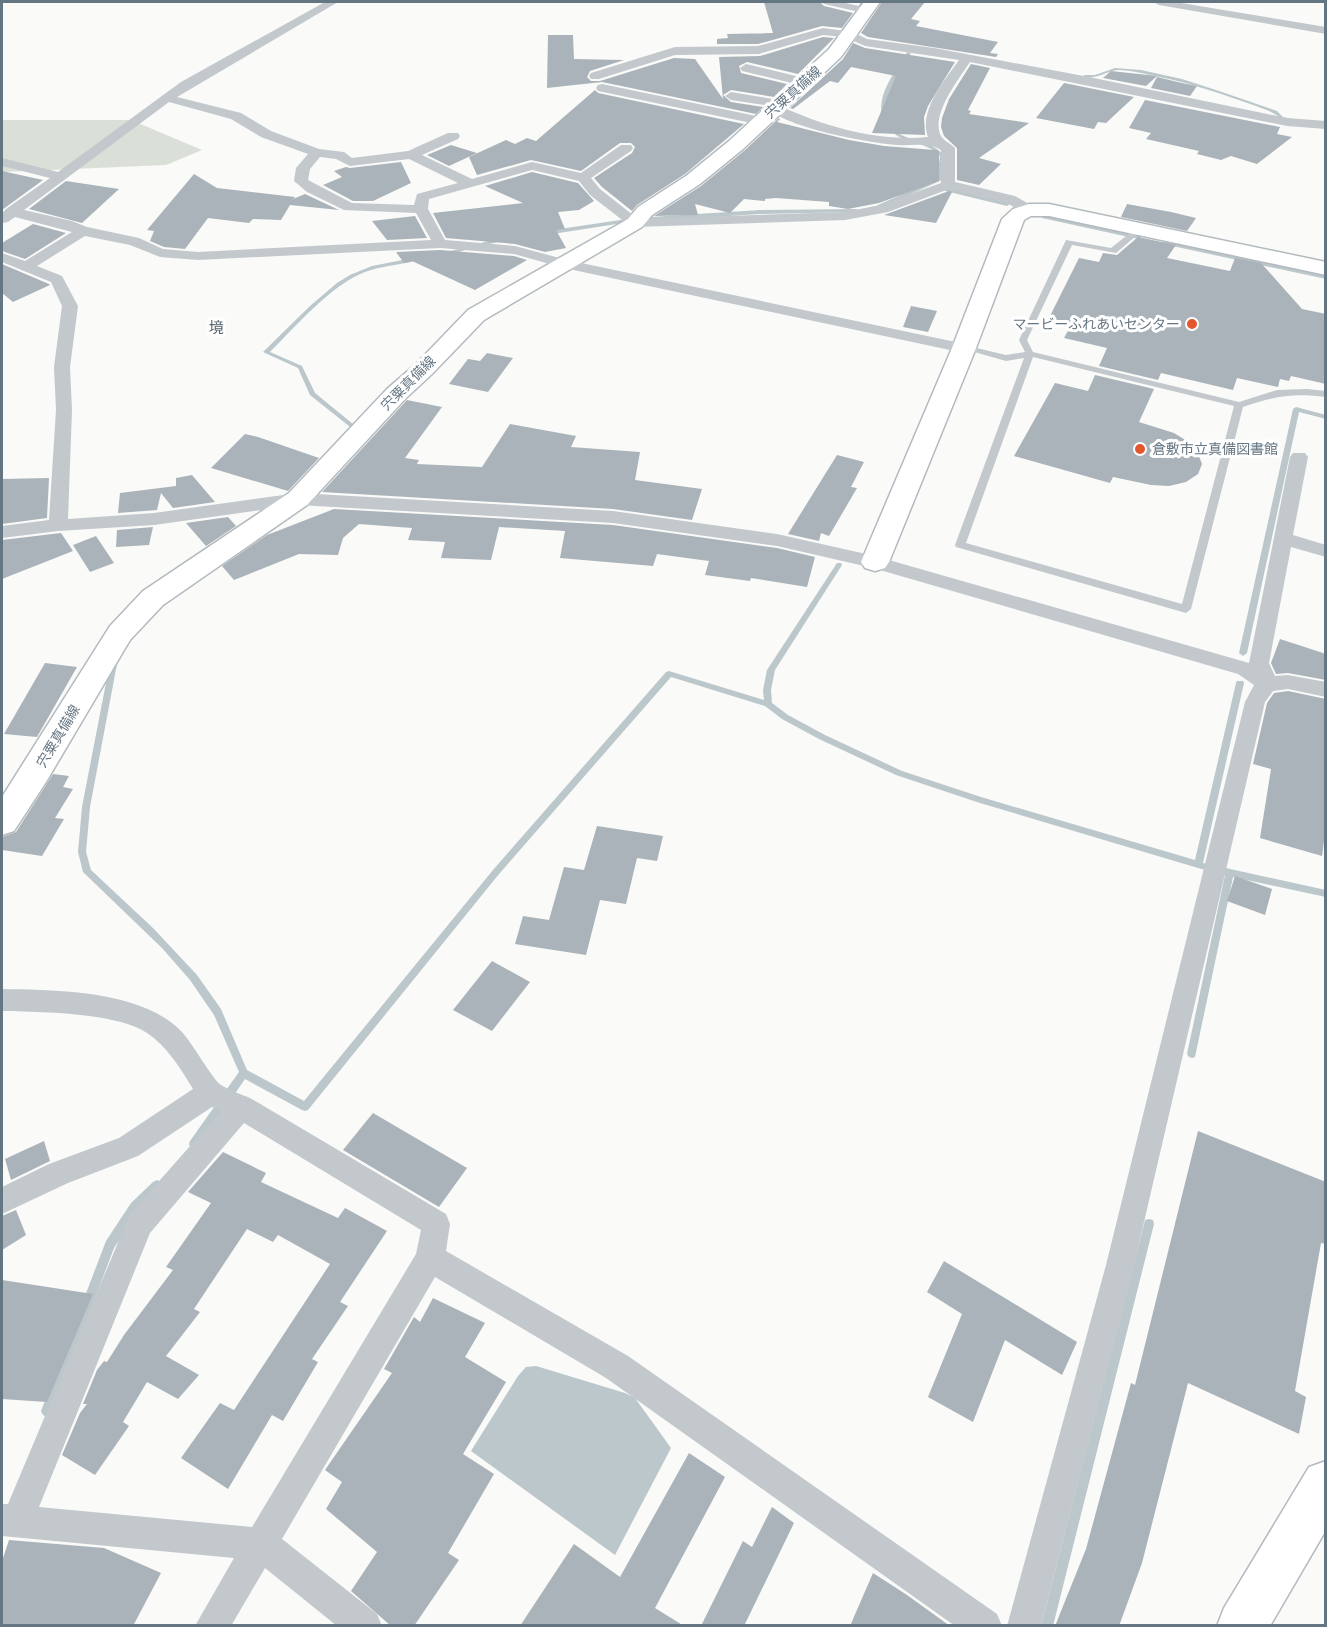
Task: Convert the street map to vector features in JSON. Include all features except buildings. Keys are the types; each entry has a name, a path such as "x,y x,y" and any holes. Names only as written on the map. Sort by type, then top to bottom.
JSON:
{"main road":[{"name":"宍粟真備線","path":"2,822 35,773 120,633 153,598 298,499 396,394 424,369 476,315 635,223 645,211 702,174 736,146 835,53 868,6"},
{"path":"875,562 964,348 1012,219 1029,210 1049,210 1134,234 1326,269"},
{"path":"1242,1626 1326,1484"}],"street":[{"path":"6,216 57,176 98,151 167,98 206,72 253,48 332,2"},
{"path":"828,2 868,6"},
{"path":"1159,2 1326,31"},
{"path":"595,76 675,51 759,50 823,31 849,35 865,42 967,58 1287,122 1326,125"},
{"path":"948,185 948,148 936,140 931,126 934,111 967,58"},
{"path":"746,68 804,82"},
{"path":"602,88 772,111"},
{"path":"731,96 804,123 832,130 917,144 936,140"},
{"path":"167,98 236,116 267,134 317,153 339,155 350,162 411,155 453,136"},
{"path":"584,178 596,167 626,148"},
{"path":"317,153 303,168 301,181 311,190 340,200 349,207 420,209"},
{"path":"411,155 468,182"},
{"path":"2,162 57,176"},
{"path":"440,244 420,209 422,197 468,182 532,166 584,178 595,192 635,223 844,216 884,209 948,185 1010,199 1029,210"},
{"path":"6,216 67,224 82,231 134,241 160,253 198,256 440,244 515,250 564,264 964,348"},
{"path":"27,266 82,231"},
{"path":"2,257 57,279 70,306 62,367 64,410 58,525"},
{"path":"1268,684 1259,663 1299,457"},
{"path":"2,532 58,525 154,519 298,499 614,517 777,540 875,562 1245,669 1268,684"},
{"path":"1284,539 1326,551"},
{"path":"1024,1626 1120,1265 1255,702 1260,691 1268,684 1288,682 1326,690"},
{"path":"2,1000 43,1000 132,1015 155,1024 173,1041 210,1094 241,1107 436,1224 430,1258 212,1626"},
{"path":"2,1201 59,1173 128,1147 210,1094"},
{"path":"241,1107 141,1224 9,1521 261,1544 365,1626"},
{"path":"430,1258 617,1367 985,1626"}],"lane":[{"path":"1134,234 1113,251 1069,242 1023,340 1030,354 960,544 1186,609 1239,405"},
{"path":"964,348 1006,358 1030,354 1239,405 1277,393 1326,394"}],"shaded area":[{"path":"2,120 131,120 202,150 166,165 2,172"},
{"path":"536,1366 635,1398 671,1448 615,1555 471,1451 518,1376 526,1367"}],"waterway":[{"path":"859,6 863,2"},
{"path":"880,206 939,180 942,156 929,145 900,135 885,119 884,100 909,53"},
{"path":"1085,76 1090,77 1120,69 1180,80 1275,112 1282,118 1289,119"},
{"path":"947,190 1007,204"},
{"path":"650,219 760,212 856,211"},
{"path":"1044,217 1138,237"},
{"path":"546,233 634,220"},
{"path":"446,253 500,240"},
{"path":"1165,243 1326,277"},
{"path":"361,433 312,394 300,367 266,352 339,284 374,267 413,260"},
{"path":"1243,653 1296,409 1326,417"},
{"path":"768,704 767,690 771,670 839,565"},
{"path":"113,664 86,807 82,852 87,872 134,915 194,978 212,1003 244,1073"},
{"path":"244,1073 305,1107 496,872 669,674 768,704"},
{"path":"1198,865 1240,683"},
{"path":"768,704 785,717 822,737 899,773 980,800 1198,865"},
{"path":"1198,865 1230,872"},
{"path":"1192,1054 1230,872"},
{"path":"1230,872 1326,894"},
{"path":"194,1144 244,1073"},
{"path":"47,1411 110,1245 135,1207 157,1185"},
{"path":"1047,1626 1149,1224"}],"place":[{"name":"マービーふれあいセンター","path":"1192,324"},
{"name":"倉敷市立真備図書館","path":"1140,449"}],"district":[{"name":"境","path":"216,327"}]}
